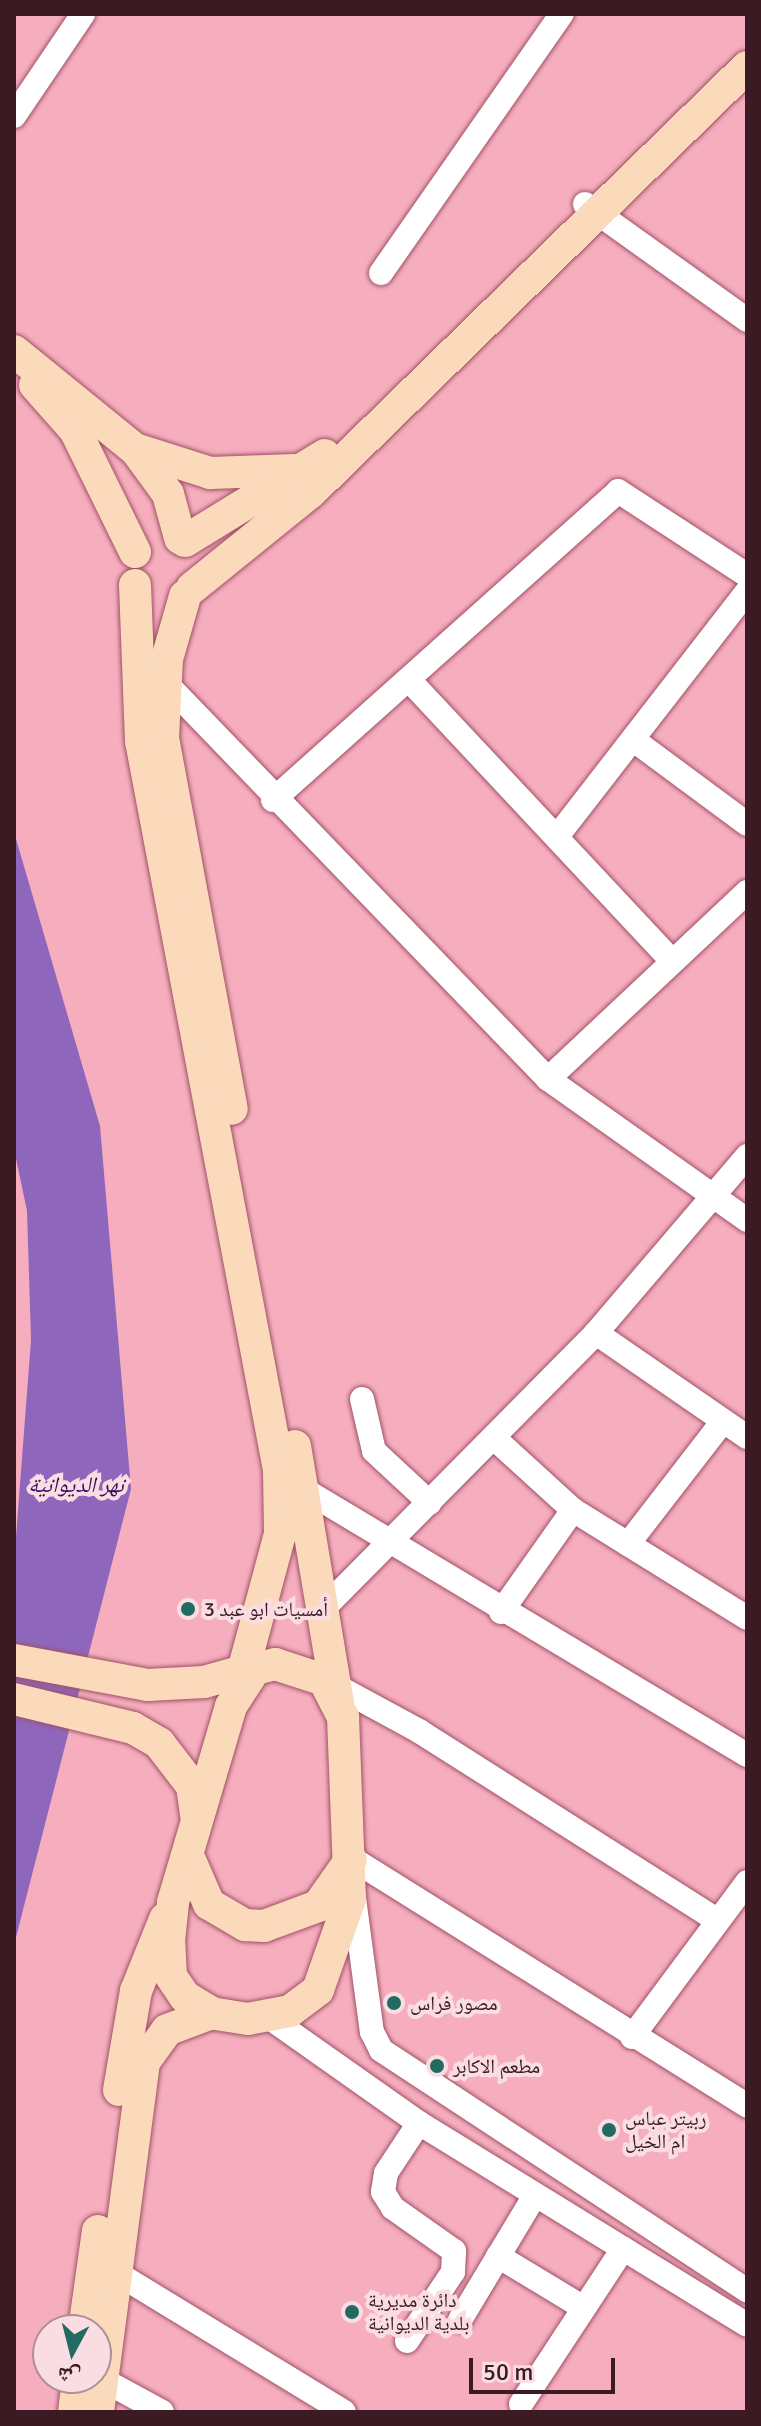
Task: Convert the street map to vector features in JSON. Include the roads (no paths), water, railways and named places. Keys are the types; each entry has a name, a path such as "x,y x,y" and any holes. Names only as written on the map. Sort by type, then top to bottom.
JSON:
{"main road":[{"path":"135,585 152,600 188,592 283,518 747,47"},
{"path":"135,552 160,535 182,539 314,466 589,208 747,67"},
{"path":"14,351 136,450 168,494 182,539 199,568 188,592 164,681 163,738 323,1609 351,1868 327,1978 301,2006 270,2018 212,2013 167,2030 144,2062 115,2272 106,2314"},
{"path":"14,362 75,430 135,552 141,741 279,1470 280,1534 248,1676 193,1848 136,1991 86,2314"},
{"path":"136,450 230,475 314,466"},
{"path":"168,1685 216,1660 239,1632 280,1534"},
{"path":"14,1660 116,1683 168,1685 302,1667 333,1689"},
{"path":"14,1699 133,1728 180,1762 192,1786 193,1848 209,1904 264,1926 318,1906 351,1868"},
{"path":"173,1902 171,1976 185,1997 212,2013"},
{"path":"74,2412 83,2394"}],"street":[{"path":"14,116 83,14"},
{"path":"381,273 562,14"},
{"path":"589,208 747,320"},
{"path":"273,800 410,681 600,500 618,491 747,575"},
{"path":"559,834 635,741 747,592"},
{"path":"164,681 273,800 548,1079 747,1220"},
{"path":"410,681 559,834 671,960"},
{"path":"635,741 747,824"},
{"path":"548,1079 671,960 747,892"},
{"path":"323,1609 393,1543 596,1333 747,1156"},
{"path":"596,1333 747,1437"},
{"path":"362,1399 374,1451 430,1503"},
{"path":"628,1544 723,1421"},
{"path":"494,1438 573,1510 747,1618"},
{"path":"303,1489 501,1612 747,1755"},
{"path":"501,1612 573,1510"},
{"path":"333,1689 717,1920"},
{"path":"351,1868 747,2105"},
{"path":"351,1868 362,1911 372,2032 381,2050 747,2290"},
{"path":"632,2037 747,1882"},
{"path":"270,2018 419,2123 747,2325"},
{"path":"407,2341 453,2272 454,2251 393,2208 383,2192 386,2173 419,2123"},
{"path":"460,2320 535,2195"},
{"path":"521,2404 623,2249"},
{"path":"498,2256 584,2308"},
{"path":"115,2272 344,2412"},
{"path":"112,2387 162,2412"}],"water":[{"name":"نهر الديوانية","path":"14,832 100,1126 131,1489 14,1945 14,1563 31,1340 27,1211 14,1149"}],"place":[{"name":"أمسيات ابو عبد 3","path":"188,1609"},
{"name":"مصور فراس","path":"394,2003"},
{"name":"مطعم الاكابر","path":"437,2066"},
{"name":"ربيتر عباس ام الخيل","path":"609,2130"},
{"name":"دائرة مديرية بلدية الديوانية","path":"352,2312"}]}
